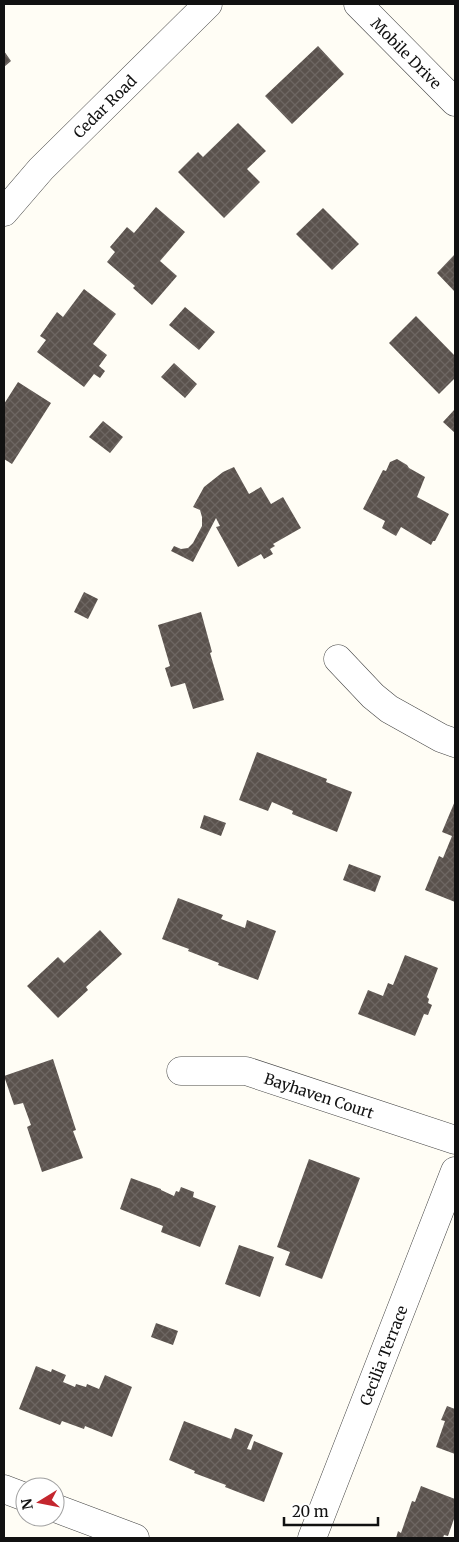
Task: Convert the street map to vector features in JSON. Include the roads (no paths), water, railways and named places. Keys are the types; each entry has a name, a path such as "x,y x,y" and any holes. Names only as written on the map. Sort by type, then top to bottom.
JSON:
{"street":[{"name":"Cedar Road","path":"4,212 41,169 208,4"},
{"name":"Mobile Drive","path":"358,4 455,102"},
{"path":"338,659 389,709 441,738 455,742"},
{"name":"Bayhaven Court","path":"181,1071 246,1071 455,1140"},
{"name":"Cecilia Terrace","path":"312,1538 455,1172"},
{"path":"65,1512 135,1538"}]}
